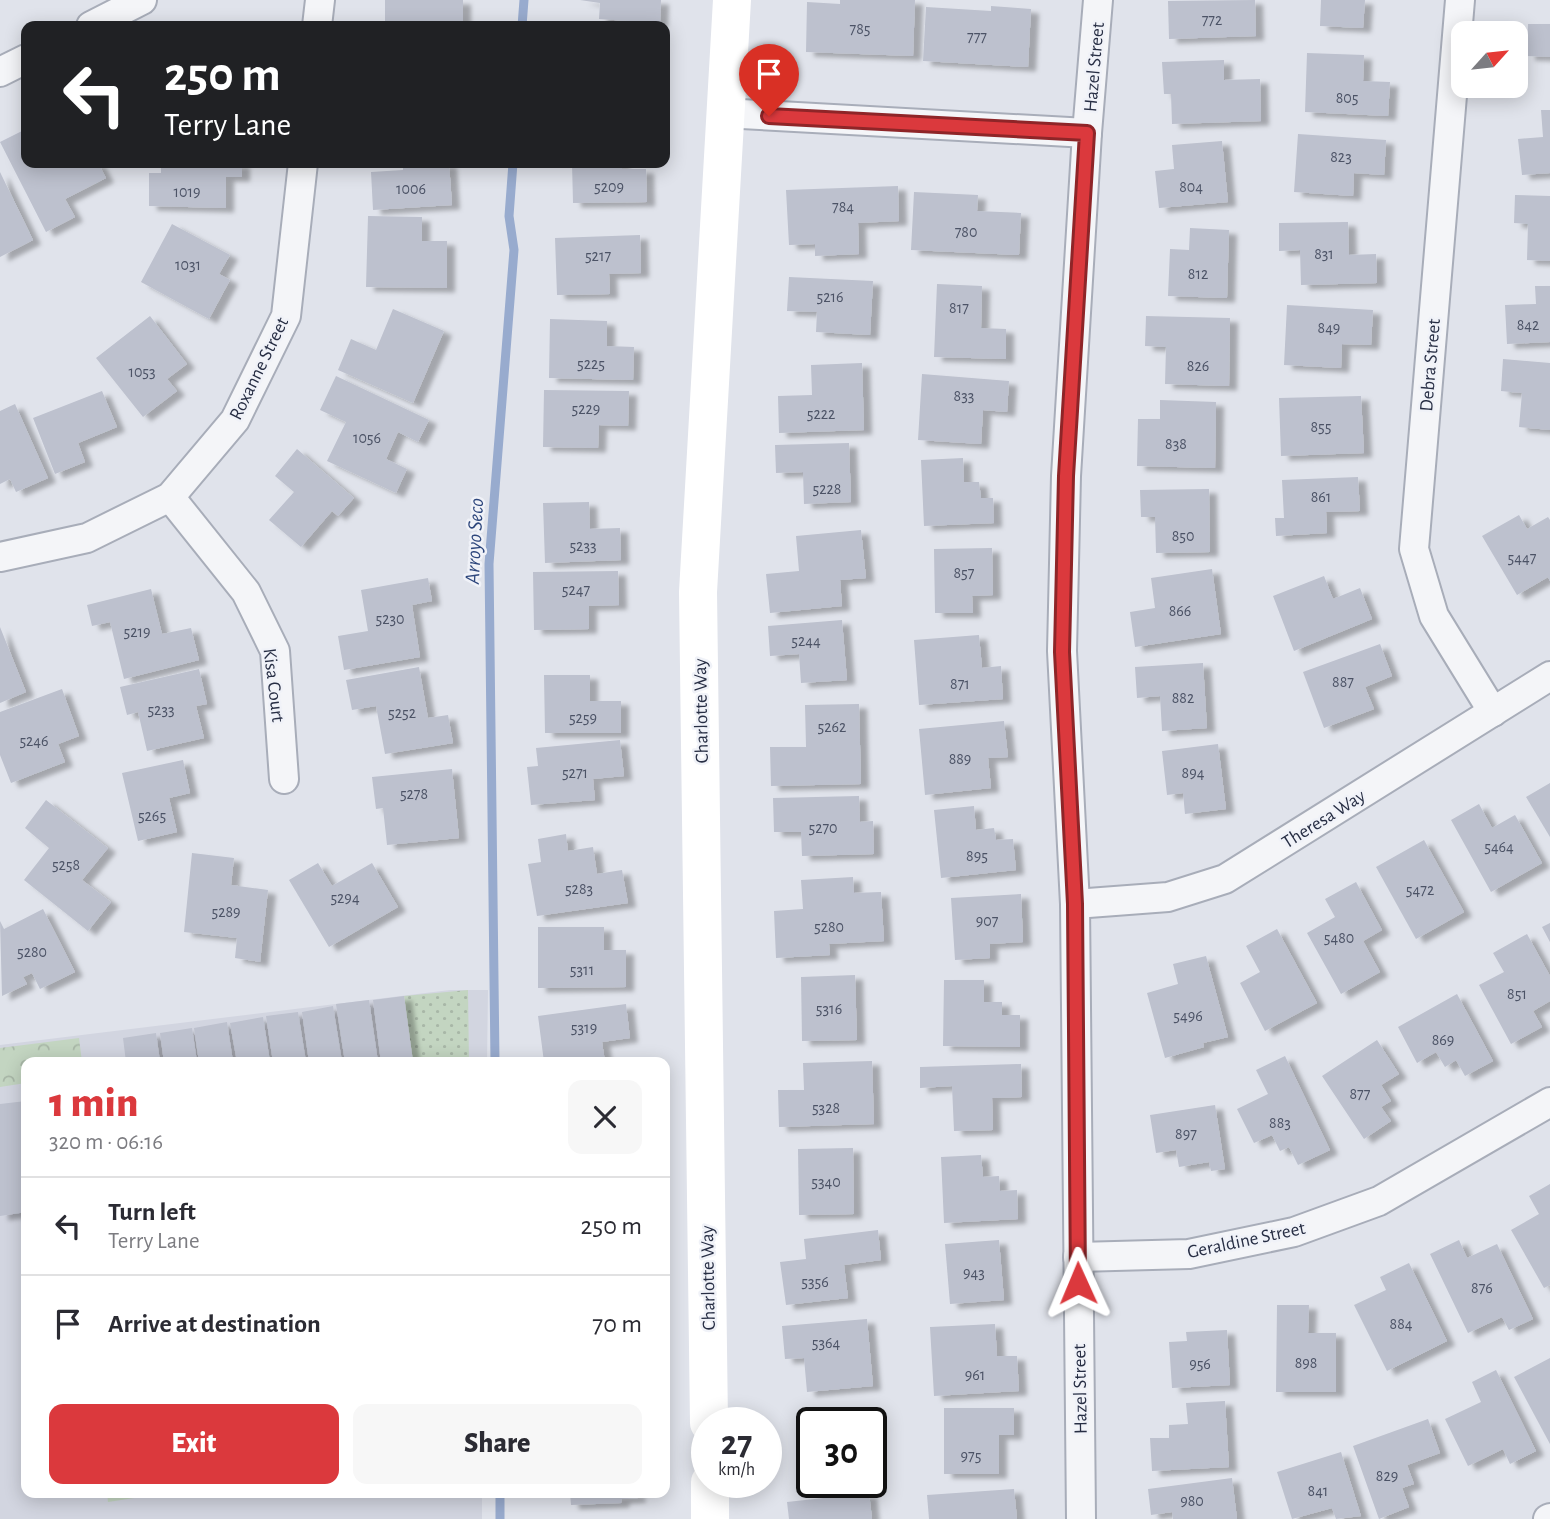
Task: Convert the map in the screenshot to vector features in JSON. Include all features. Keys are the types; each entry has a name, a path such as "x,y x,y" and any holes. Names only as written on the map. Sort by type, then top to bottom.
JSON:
{"street":[{"path":"101,21 142,0"},
{"path":"318,21 320,0"},
{"name":"Charlotte Way","path":"709,1407 698,592 723,113 732,0"},
{"name":"Hazel Street","path":"1081,1519 1075,904 1062,652 1066,476 1098,0"},
{"name":"Debra Street","path":"1460,0 1414,549 1434,616 1493,712"},
{"path":"0,72 21,62"},
{"path":"723,113 1087,133"},
{"name":"Roxanne Street","path":"0,557 87,538 170,497 235,420 286,316 302,168"},
{"name":"Kisa Court","path":"170,497 246,592 275,651 284,779"},
{"name":"Theresa Way","path":"1075,904 1168,897 1225,879 1550,676"},
{"name":"Geraldine Street","path":"1078,1257 1189,1254 1294,1232 1379,1201 1471,1151 1550,1102"},
{"path":"710,1498 710,1519"}],"shaded area":[{"path":"450,990 488,990 487,1057 21,1057 21,1498 482,1498 482,1519 0,1519 0,1045"}],"green space":[{"path":"468,990 469,1057 412,1057 404,996"},
{"path":"79,1038 81,1057 21,1057 21,1084 0,1087 0,1048"},
{"path":"108,1498 134,1498 108,1502"}],"building":[{"path":"385,0 463,0 463,21 385,21"},
{"path":"580,0 661,0 660,21 599,19 600,3"},
{"path":"840,0 915,0 913,56 806,52 807,2 840,4"},
{"path":"1255,0 1256,36 1169,39 1168,1"},
{"path":"1321,0 1365,0 1363,28 1320,26"},
{"path":"991,6 1031,9 1028,67 923,61 926,7 991,11"},
{"path":"1528,24 1550,24 1550,57 1528,56"},
{"path":"1307,53 1364,55 1363,81 1390,82 1388,116 1305,112"},
{"path":"1224,60 1224,80 1260,79 1261,121 1172,124 1171,94 1164,94 1162,62"},
{"path":"1541,110 1550,110 1550,173 1522,175 1518,139 1543,137"},
{"path":"21,132 21,168 101,168 106,178 65,199 75,217 46,232 0,142"},
{"path":"1298,134 1386,140 1384,175 1354,173 1353,196 1294,192"},
{"path":"1222,141 1228,202 1159,208 1155,171 1174,169 1172,145"},
{"path":"161,168 242,168 242,177 226,177 226,208 149,206 149,173 161,173"},
{"path":"449,168 452,205 373,210 371,172"},
{"path":"572,168 646,169 647,202 573,203"},
{"path":"0,172 33,240 0,257"},
{"path":"898,186 899,221 858,223 859,254 815,256 815,244 789,245 786,190"},
{"path":"914,192 978,195 977,211 1021,213 1019,255 911,250"},
{"path":"1515,195 1550,196 1550,261 1527,260 1528,224 1514,223"},
{"path":"368,216 422,217 422,241 447,241 447,288 366,287"},
{"path":"1348,222 1349,255 1376,254 1377,283 1301,285 1300,250 1279,251 1279,223"},
{"path":"172,224 230,255 219,274 230,280 209,319 141,282"},
{"path":"1190,228 1229,230 1227,298 1168,296 1170,249 1189,250"},
{"path":"640,235 641,273 609,274 610,294 557,295 555,238"},
{"path":"789,277 873,281 870,335 816,332 817,312 787,311"},
{"path":"937,284 982,286 981,328 1006,329 1006,359 934,357"},
{"path":"1535,286 1550,286 1550,342 1507,344 1505,305 1536,304"},
{"path":"1287,305 1373,310 1371,345 1342,344 1341,368 1284,365"},
{"path":"393,309 444,331 413,403 338,370 351,339 376,350"},
{"path":"150,316 187,364 167,379 177,391 143,417 96,358"},
{"path":"1146,316 1230,318 1229,386 1165,384 1166,347 1145,346"},
{"path":"550,319 607,321 607,346 634,347 633,380 549,378"},
{"path":"1503,359 1550,363 1550,430 1519,427 1522,393 1501,391"},
{"path":"862,363 864,430 779,433 778,396 812,395 811,365"},
{"path":"922,374 1009,381 1007,412 983,410 981,444 918,440"},
{"path":"336,376 429,420 418,442 398,432 386,459 407,469 396,493 327,461 346,422 320,410"},
{"path":"544,390 629,391 628,426 599,425 598,448 543,447"},
{"path":"102,391 117,427 78,443 85,462 55,474 33,418"},
{"path":"1361,396 1364,453 1281,456 1279,398"},
{"path":"1160,400 1216,402 1215,468 1137,466 1138,419 1160,419"},
{"path":"15,404 48,478 16,492 10,479 0,484 0,411"},
{"path":"849,443 851,502 804,504 803,472 776,473 775,445"},
{"path":"297,449 354,498 338,516 332,511 301,547 269,520 294,492 275,476"},
{"path":"963,458 964,482 979,482 981,498 993,498 994,523 924,526 921,460"},
{"path":"1358,477 1360,511 1326,512 1327,533 1276,536 1275,518 1284,518 1282,480"},
{"path":"1209,489 1210,552 1156,553 1155,517 1141,517 1140,490"},
{"path":"589,502 590,529 620,528 621,560 545,563 543,503"},
{"path":"1519,515 1527,529 1548,517 1550,520 1550,581 1548,577 1517,595 1482,536"},
{"path":"861,530 866,578 840,580 842,606 770,613 766,574 799,571 796,536"},
{"path":"992,548 993,595 972,596 973,613 935,613 934,549"},
{"path":"1212,569 1221,634 1135,647 1130,612 1155,608 1151,578"},
{"path":"618,571 619,605 589,606 589,629 534,630 533,572"},
{"path":"1324,576 1333,599 1360,588 1372,619 1294,651 1273,596"},
{"path":"428,578 432,601 412,605 420,657 344,670 338,636 368,631 361,590"},
{"path":"151,589 162,634 191,628 199,660 124,679 110,622 92,626 87,605"},
{"path":"842,620 847,680 801,683 799,654 770,656 768,626"},
{"path":"0,627 26,692 0,703"},
{"path":"979,635 982,668 1001,666 1003,699 919,705 914,640"},
{"path":"1380,644 1392,676 1365,687 1374,709 1324,728 1303,672"},
{"path":"1203,663 1207,728 1162,731 1160,696 1137,698 1135,667"},
{"path":"419,667 428,718 448,715 453,743 385,754 376,706 352,710 346,680"},
{"path":"199,669 207,704 196,706 204,738 147,751 138,712 127,715 120,687"},
{"path":"544,675 590,675 590,701 621,701 621,733 545,733"},
{"path":"62,689 79,736 58,744 65,762 11,783 0,755 0,712"},
{"path":"859,704 861,784 771,786 770,747 806,747 805,705"},
{"path":"1004,721 1008,757 988,758 991,788 925,795 919,729"},
{"path":"620,740 624,776 593,779 595,800 531,805 527,767 538,766 536,748"},
{"path":"1218,744 1226,809 1185,814 1183,793 1167,795 1162,751"},
{"path":"183,760 190,793 169,798 177,832 138,841 122,773"},
{"path":"452,769 459,838 387,845 383,808 376,809 372,777"},
{"path":"1550,783 1550,837 1526,797"},
{"path":"859,796 860,822 873,821 874,854 802,856 801,832 774,832 773,798"},
{"path":"46,800 108,848 82,880 111,902 88,931 24,880 49,848 25,828"},
{"path":"1479,804 1492,828 1515,815 1542,863 1491,892 1451,820"},
{"path":"974,806 976,830 994,828 996,840 1013,839 1016,870 941,878 934,810"},
{"path":"566,834 568,851 593,847 597,874 622,870 628,903 537,916 528,864 541,862 538,839"},
{"path":"1424,840 1464,912 1416,939 1376,867"},
{"path":"192,853 234,858 231,885 268,890 260,962 235,958 237,938 184,932"},
{"path":"318,863 332,886 372,863 398,907 329,947 289,880"},
{"path":"853,877 854,893 881,892 884,941 829,944 830,955 776,958 774,911 803,909 801,880"},
{"path":"1356,882 1382,930 1363,941 1380,972 1341,994 1307,933 1335,917 1325,899"},
{"path":"1021,894 1023,942 990,944 990,958 955,960 951,898"},
{"path":"43,909 75,972 40,989 32,973 23,977 27,984 2,996 0,921 4,929"},
{"path":"1550,923 1550,942 1542,927"},
{"path":"538,927 604,927 604,950 626,950 626,987 538,988"},
{"path":"1277,929 1317,1003 1265,1031 1240,983 1260,972 1246,946"},
{"path":"1527,934 1550,976 1550,1001 1533,1011 1542,1027 1511,1044 1479,985 1504,972 1493,953"},
{"path":"1206,956 1228,1037 1203,1043 1204,1047 1165,1058 1147,993 1178,984 1173,964"},
{"path":"855,975 857,1040 802,1041 801,977"},
{"path":"944,980 984,980 984,1002 1002,1002 1002,1015 1020,1015 1020,1047 943,1046"},
{"path":"1457,994 1493,1061 1465,1076 1456,1060 1445,1067 1436,1052 1417,1063 1398,1027"},
{"path":"404,996 412,1057 380,1057 373,1000"},
{"path":"369,1000 377,1057 344,1057 336,1004"},
{"path":"626,1004 630,1038 602,1042 604,1057 543,1057 538,1016"},
{"path":"333,1006 341,1057 308,1057 302,1012"},
{"path":"298,1012 305,1057 272,1057 266,1016"},
{"path":"263,1017 269,1057 236,1057 230,1023"},
{"path":"227,1022 232,1057 198,1057 194,1028"},
{"path":"192,1028 196,1057 163,1057 160,1033"},
{"path":"156,1033 159,1057 125,1057 123,1038"},
{"path":"1377,1040 1399,1074 1381,1085 1391,1101 1381,1107 1391,1121 1364,1139 1322,1076"},
{"path":"1285,1056 1330,1150 1298,1165 1289,1147 1280,1151 1272,1135 1254,1143 1237,1109 1268,1094 1256,1070"},
{"path":"872,1061 874,1124 779,1127 778,1090 804,1090 803,1063"},
{"path":"1021,1064 1022,1097 992,1098 993,1130 954,1131 952,1086 920,1088 920,1067"},
{"path":"21,1102 21,1213 0,1216 0,1104"},
{"path":"1215,1105 1225,1169 1211,1171 1209,1162 1179,1167 1176,1150 1156,1153 1150,1115"},
{"path":"853,1148 854,1214 799,1215 798,1149"},
{"path":"981,1155 983,1177 999,1176 1000,1191 1017,1190 1018,1219 944,1223 941,1157"},
{"path":"1550,1184 1550,1285 1544,1288 1511,1230 1539,1214 1529,1196"},
{"path":"878,1230 881,1260 844,1265 848,1298 786,1305 780,1262 806,1259 804,1239"},
{"path":"999,1240 1004,1300 950,1304 945,1244"},
{"path":"1459,1240 1467,1258 1497,1244 1533,1319 1509,1330 1502,1317 1468,1333 1430,1254"},
{"path":"1409,1263 1447,1341 1387,1371 1354,1305 1386,1290 1380,1277"},
{"path":"1277,1305 1309,1305 1308,1333 1336,1333 1336,1392 1276,1392"},
{"path":"867,1319 873,1386 807,1392 804,1358 785,1359 782,1326"},
{"path":"995,1324 997,1356 1017,1356 1019,1391 934,1396 930,1327"},
{"path":"1227,1330 1230,1385 1172,1388 1169,1342 1187,1341 1186,1332"},
{"path":"1550,1358 1550,1444 1514,1377"},
{"path":"1496,1370 1536,1451 1510,1464 1503,1449 1468,1466 1445,1419 1481,1402 1472,1382"},
{"path":"1225,1401 1229,1467 1152,1471 1150,1438 1169,1438 1169,1425 1188,1424 1186,1403"},
{"path":"944,1408 1014,1408 1014,1435 999,1435 999,1474 944,1474"},
{"path":"1428,1419 1440,1453 1407,1465 1414,1484 1402,1488 1409,1507 1379,1519 1353,1446"},
{"path":"1341,1452 1361,1516 1336,1519 1332,1508 1292,1519 1277,1472"},
{"path":"1232,1478 1237,1519 1173,1519 1172,1512 1151,1515 1148,1489"},
{"path":"1014,1489 1017,1519 929,1519 927,1495"},
{"path":"570,1498 638,1498 622,1499 621,1503 571,1505"},
{"path":"823,1498 870,1498 872,1519 789,1519 787,1502"}],"waterway":[{"name":"Arroyo Seco","path":"522,21 524,0"},
{"name":"Arroyo Seco","path":"495,1057 489,564 514,250 509,216 513,168"},
{"path":"500,1498 500,1519"}],"route":[{"path":"769,116 1087,133 1066,476 1062,652 1075,904 1078,1283"}]}
